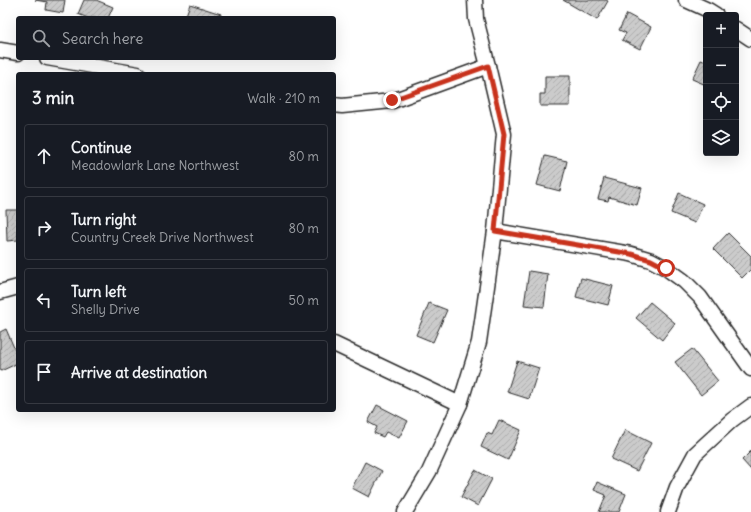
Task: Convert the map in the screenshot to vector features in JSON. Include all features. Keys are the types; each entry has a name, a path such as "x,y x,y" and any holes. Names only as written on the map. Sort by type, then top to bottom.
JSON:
{"street":[{"path":"405,512 429,472 460,404 480,342 495,231 504,134 476,19 475,0"},
{"path":"686,0 711,12"},
{"path":"739,31 751,39"},
{"path":"0,50 16,53"},
{"path":"58,60 127,72"},
{"path":"336,105 342,106 392,100 488,66"},
{"path":"495,231 631,254 651,260 666,268 684,281 700,297 751,369"},
{"path":"0,292 16,288"},
{"path":"336,345 460,404"},
{"path":"668,512 677,487 695,454 732,420 751,406"}],"building":[{"path":"35,0 65,0 63,13 46,10 47,2"},
{"path":"84,0 96,0 113,7 109,16 83,16 78,14"},
{"path":"563,0 606,0 608,1 597,20"},
{"path":"190,4 221,14 220,16 186,16"},
{"path":"627,14 651,27 640,49 622,40 626,33 619,30"},
{"path":"701,60 703,61 703,84 692,79"},
{"path":"545,76 570,76 570,106 540,106 540,94 545,94"},
{"path":"545,156 567,161 560,191 537,185"},
{"path":"604,178 642,188 637,205 609,197 608,201 598,199"},
{"path":"679,193 703,204 695,223 671,213"},
{"path":"6,210 16,210 16,240 7,241"},
{"path":"728,233 751,256 751,269 742,278 713,249"},
{"path":"529,271 548,274 544,307 524,305"},
{"path":"581,278 613,286 608,305 576,297"},
{"path":"650,302 675,323 662,340 636,318"},
{"path":"429,303 447,310 433,342 416,335"},
{"path":"6,329 16,352 16,364 1,371 0,369 0,332"},
{"path":"692,349 718,381 701,395 675,362"},
{"path":"517,361 539,368 529,399 507,392"},
{"path":"377,405 408,421 399,438 386,432 383,437 374,433 377,427 368,422"},
{"path":"499,420 521,430 508,460 481,447 487,433 492,435"},
{"path":"625,430 651,443 637,471 611,459"},
{"path":"751,451 751,470 742,460"},
{"path":"365,462 382,471 369,497 352,488"},
{"path":"475,470 492,479 478,506 461,497"},
{"path":"597,482 626,494 619,512 599,512 606,495 594,490"}],"route":[{"path":"392,100 488,66 504,134 495,231 631,254 651,260 666,268"}]}
